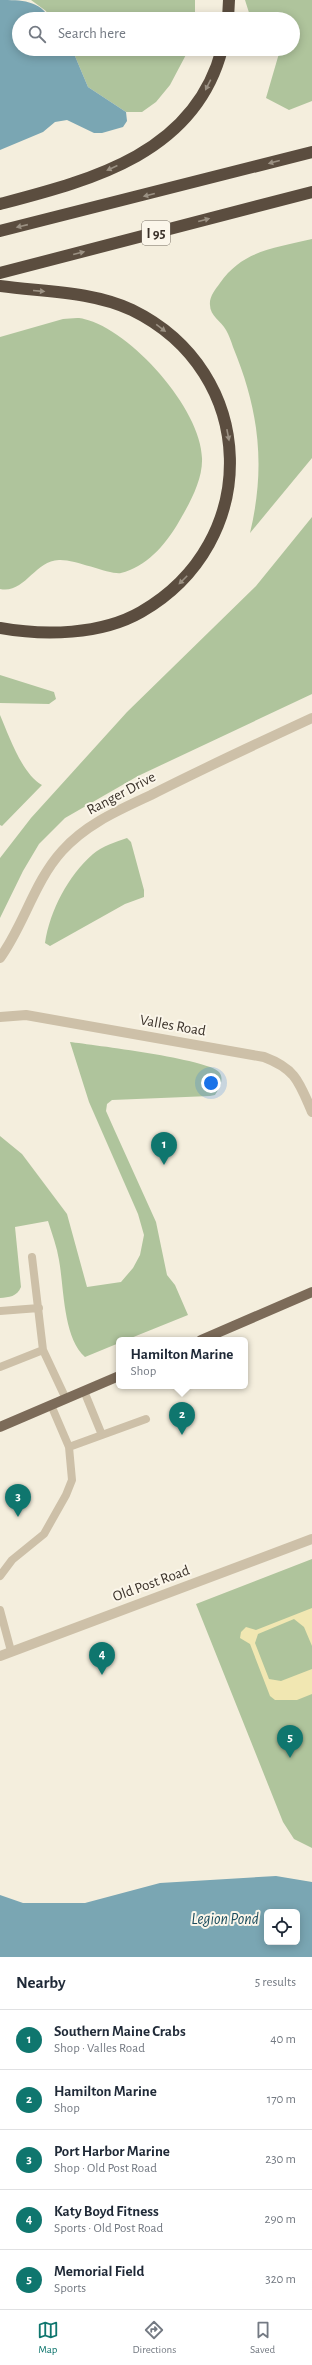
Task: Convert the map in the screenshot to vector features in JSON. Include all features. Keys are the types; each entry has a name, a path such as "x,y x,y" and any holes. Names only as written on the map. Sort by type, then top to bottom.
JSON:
{"highway":[{"path":"228,12 229,0"},
{"path":"0,204 90,179 143,152 164,138 197,105 218,64 220,56"},
{"path":"0,231 312,152"},
{"name":"I 95","path":"0,273 312,192"},
{"path":"0,286 84,296 108,301 132,310 162,328 189,352 202,369 214,391 223,413 231,461 230,484 225,510 216,532 193,570 159,601 120,621 77,630 19,631 0,628"}],"main road":[{"path":"208,1337 312,1292"},
{"path":"0,1427 116,1377"}],"street":[{"name":"Ranger Drive","path":"0,958 14,936 48,868 62,850 90,826 180,780 312,718"},
{"name":"Valles Road","path":"0,1017 26,1015 264,1057 281,1063 292,1073 299,1083 312,1112"},
{"name":"Old Post Road","path":"0,1656 312,1539"}],"lane":[{"path":"32,1257 43,1350 66,1399"},
{"path":"0,1311 39,1308"},
{"path":"0,1367 43,1350"},
{"path":"84,1391 102,1435"},
{"path":"0,1576 12,1560 44,1534 66,1495 72,1480 69,1448 51,1405"},
{"path":"69,1448 146,1419"},
{"path":"0,1610 11,1651"}],"green space":[{"path":"31,0 195,0 195,12 46,11"},
{"path":"245,0 312,0 312,101 289,110 266,98 278,56 300,56 300,12 249,12"},
{"path":"75,56 185,56 170,85 156,102 142,112 126,112 88,87"},
{"path":"312,239 312,458 250,533 258,485 259,461 254,416 249,393 231,340 224,327 210,309 210,299 216,288 229,272 249,257 273,248"},
{"path":"82,318 103,326 122,338 142,355 160,374 177,395 190,417 199,438 202,458 200,476 190,502 172,533 154,554 139,566 121,573 116,573 66,560 59,560 50,562 43,566 16,587 0,589 0,337 63,319"},
{"path":"312,517 312,694 138,776 65,818 39,844 23,871 0,918 0,858 31,818 127,712 256,586"},
{"path":"0,675 54,692 56,699 49,704 0,703"},
{"path":"0,715 22,764 35,780 42,785 2,826 0,825"},
{"path":"127,838 131,842 144,890 144,897 125,904 50,946 45,943 51,918 68,883 93,854 109,844"},
{"path":"70,1042 149,1053 194,1062 210,1067 219,1072 221,1075 221,1084 215,1095 112,1100 107,1104 106,1111 156,1222 167,1275 175,1285 188,1315 133,1337 116,1337 116,1344 85,1357 72,1338 68,1325 58,1255 48,1221 15,1227 21,1287 15,1295 0,1298 0,1136 22,1154 67,1214 87,1287 121,1282 133,1268 140,1255 144,1235 138,1214 89,1102"},
{"path":"312,1559 312,1848 294,1839 283,1822 196,1604"}],"sand":[{"path":"312,1608 312,1646 304,1627 294,1619 258,1634 255,1643 269,1679 281,1681 312,1669 312,1694 297,1700 275,1700 270,1696 250,1644 240,1638 241,1632 246,1627 256,1630"}],"water":[{"path":"0,0 29,2 41,8 45,12 12,12 12,56 75,56 88,87 126,112 127,121 123,127 102,133 94,133 67,120 55,122 43,132 0,150"},
{"name":"Legion Pond","path":"276,1876 312,1882 312,1957 0,1957 0,1895 23,1903 85,1903 160,1883"}],"place":[{"name":"Southern Maine Crabs","path":"164,1165"},
{"name":"Hamilton Marine","path":"182,1435"},
{"name":"Port Harbor Marine","path":"18,1517"},
{"name":"Katy Boyd Fitness","path":"102,1675"},
{"name":"Memorial Field","path":"290,1758"}]}
